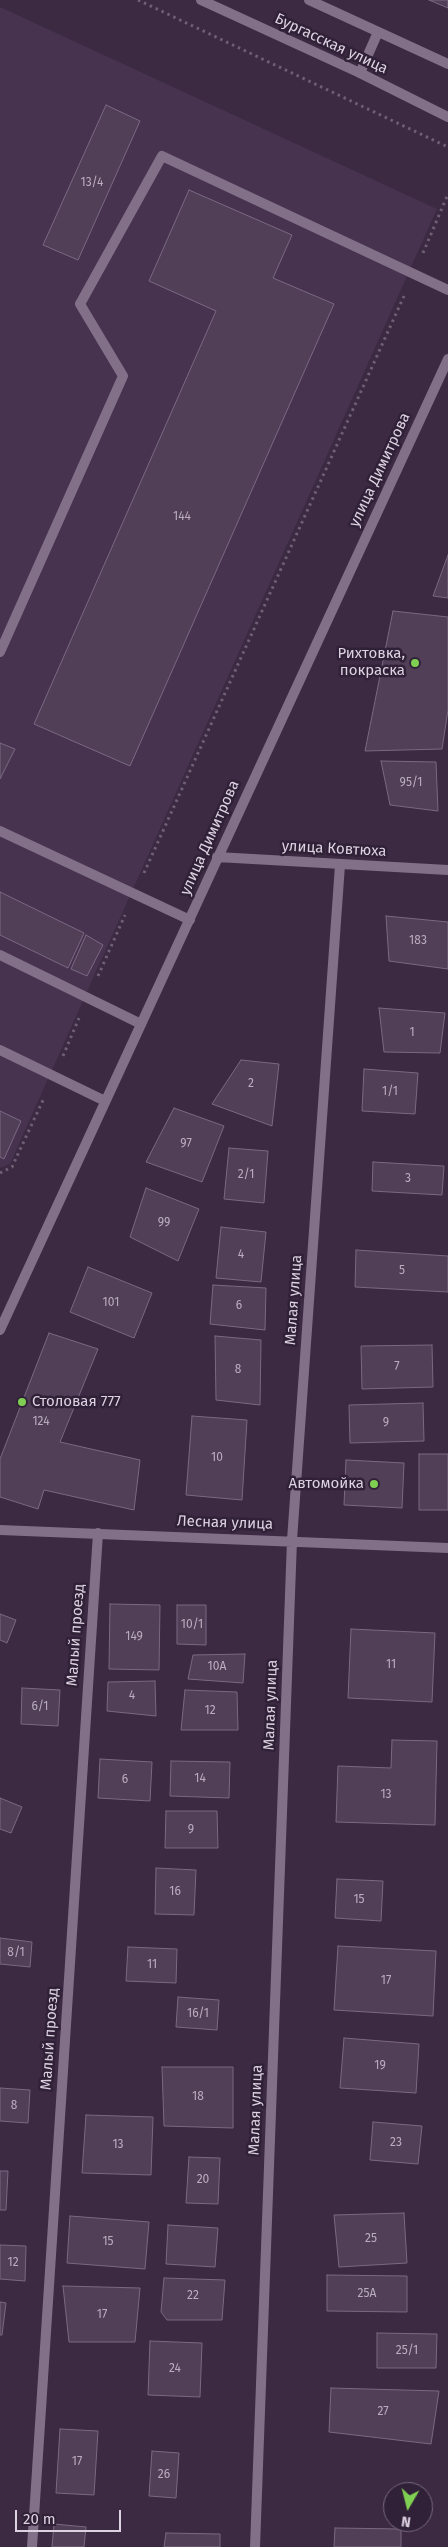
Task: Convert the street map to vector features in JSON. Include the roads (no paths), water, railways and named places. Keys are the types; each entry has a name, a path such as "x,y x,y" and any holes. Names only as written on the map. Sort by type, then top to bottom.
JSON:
{"street":[{"name":"Бургасская улица","path":"201,0 360,73 448,117"},
{"path":"308,0 448,64"},
{"path":"360,73 378,32"},
{"path":"0,652 123,376 80,304 162,156 415,272 448,290"},
{"name":"улица Димитрова","path":"0,1330 448,359"},
{"path":"0,831 190,920"},
{"name":"улица Ковтюха","path":"217,857 448,870"},
{"name":"Малая улица","path":"255,2547 292,1540 340,865"},
{"path":"0,955 141,1024"},
{"path":"0,1050 105,1101"},
{"name":"Лесная улица","path":"0,1530 292,1540 448,1548"},
{"name":"Малый проезд","path":"32,2547 98,1533"}],"place":[{"name":"Рихтовка, покраска","path":"415,663"},
{"name":"Столовая 777","path":"22,1402"},
{"name":"Автомойка","path":"374,1484"}]}
